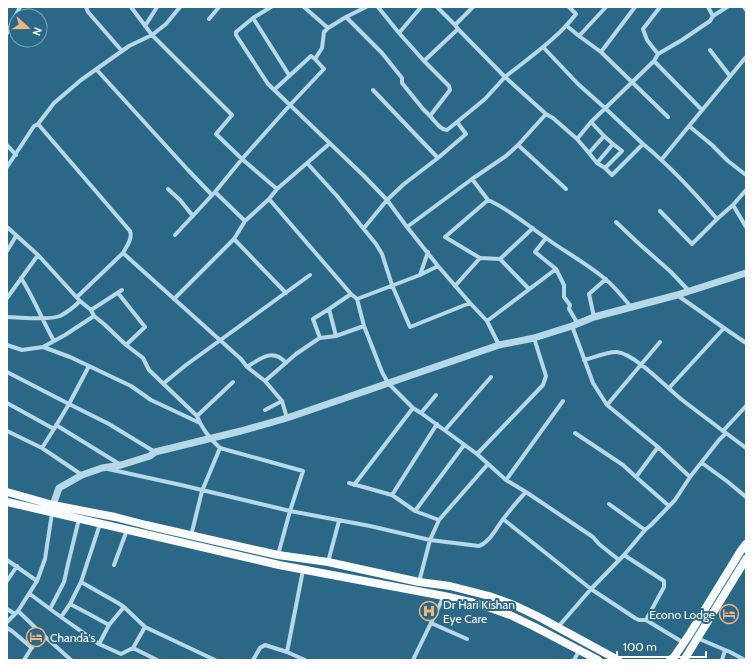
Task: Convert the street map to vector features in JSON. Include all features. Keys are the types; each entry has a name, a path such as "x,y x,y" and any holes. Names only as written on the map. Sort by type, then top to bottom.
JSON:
{"main road":[{"path":"7,492 80,519 100,524 303,570 325,573 479,604 510,615 598,660"},
{"path":"7,502 115,517 191,536 278,555 328,562 419,582 450,586 489,596 514,605 618,660"},
{"path":"670,660 684,643 746,544"},
{"path":"684,660 746,559"}],"street":[{"path":"7,33 20,7"},
{"path":"86,7 88,12 122,51"},
{"path":"145,26 156,7"},
{"path":"7,167 34,126 38,124 54,103 81,80 129,46 152,35 166,24 180,7"},
{"path":"209,19 219,7"},
{"path":"271,7 253,18 236,32 236,35 268,84 387,200 438,266 487,321 500,345"},
{"path":"304,7 328,28"},
{"path":"315,59 322,48 324,32 346,17 366,7"},
{"path":"378,7 450,90 430,116"},
{"path":"399,33 421,7"},
{"path":"437,7 505,76 546,114 553,118 577,139 597,162 606,168 612,175 643,144"},
{"path":"424,61 474,7"},
{"path":"346,17 382,53 402,78 402,83 423,109 442,129 447,130 485,98 505,76 568,26 576,14 569,7"},
{"path":"579,36 605,7"},
{"path":"601,52 635,7"},
{"path":"658,54 647,40 643,29 660,7"},
{"path":"708,7 713,16"},
{"path":"577,139 591,122 654,62 658,54 710,21 713,16 727,7"},
{"path":"133,8 152,35 232,115 216,134 277,189"},
{"path":"253,18 289,75"},
{"path":"568,26 601,52 668,117"},
{"path":"543,47 578,84 606,108 643,144 662,159 717,219"},
{"path":"710,50 730,76"},
{"path":"175,235 324,69 311,56 274,90"},
{"path":"662,159 746,57"},
{"path":"654,62 702,110"},
{"path":"96,69 188,170 245,221"},
{"path":"373,90 438,158"},
{"path":"407,227 506,156 546,114"},
{"path":"364,228 387,200 404,184 466,134 457,122"},
{"path":"591,122 604,136 622,151 606,168"},
{"path":"7,317 55,317 71,310 79,299 123,253 132,235 38,124"},
{"path":"689,126 746,175"},
{"path":"589,153 604,136"},
{"path":"174,300 234,239 245,221 270,199 277,189 329,144"},
{"path":"597,162 613,144"},
{"path":"7,145 16,155"},
{"path":"518,145 566,188"},
{"path":"307,163 364,228 376,244 382,254 392,285 410,327 470,303"},
{"path":"472,179 488,200 498,204 606,279 631,307"},
{"path":"168,189 180,200 193,216"},
{"path":"660,211 692,244 746,190"},
{"path":"270,199 351,294 357,299 364,326 382,372 388,383 413,408 477,454 506,480 585,532 619,560"},
{"path":"488,200 446,237 480,258 500,259 530,289"},
{"path":"732,205 746,227"},
{"path":"616,222 671,272 689,292"},
{"path":"7,227 38,255 91,310 94,316 143,358 149,370 197,416 210,438 220,448 303,471 278,555"},
{"path":"500,259 533,228"},
{"path":"7,251 16,236"},
{"path":"546,238 535,252 556,269 564,285 564,297 570,306 569,309 575,325 584,360 593,383 607,405 658,447 690,477"},
{"path":"234,239 286,293"},
{"path":"420,275 428,252"},
{"path":"123,253 241,359 247,367 265,381 282,401 287,418"},
{"path":"7,298 38,255"},
{"path":"455,286 480,258"},
{"path":"357,299 420,275 438,266"},
{"path":"487,321 556,269"},
{"path":"7,622 17,612 37,581 45,559 53,509 59,488 82,475 102,468 122,465 150,456 155,452 287,418 500,345 534,338 575,325 594,316 689,292 745,274"},
{"path":"164,383 186,364 310,275"},
{"path":"21,278 31,293 41,318 54,341"},
{"path":"594,316 589,294 606,279"},
{"path":"91,310 120,292 145,327 126,345"},
{"path":"320,338 313,319 351,294"},
{"path":"677,295 746,343"},
{"path":"329,309 336,336"},
{"path":"7,345 22,350 44,347 65,336 94,316"},
{"path":"265,381 296,354 320,338 336,336 364,326"},
{"path":"669,388 724,328"},
{"path":"477,454 543,385 546,380 534,338"},
{"path":"607,405 660,342"},
{"path":"44,347 70,357 131,386 151,400 200,422"},
{"path":"584,360 615,352 622,353 630,357 680,398 746,448"},
{"path":"247,367 260,359 272,355 282,358 286,363"},
{"path":"42,448 69,404 88,366"},
{"path":"7,372 109,424 155,452"},
{"path":"445,430 491,377"},
{"path":"197,416 233,382"},
{"path":"421,413 436,395"},
{"path":"265,410 282,401"},
{"path":"506,480 563,401"},
{"path":"7,403 55,427 122,465"},
{"path":"354,485 413,408"},
{"path":"558,627 645,530 675,500 690,477 745,409"},
{"path":"392,495 437,424"},
{"path":"7,431 42,448 82,475"},
{"path":"575,433 623,465 669,506"},
{"path":"415,511 464,445"},
{"path":"636,477 658,447"},
{"path":"191,536 202,491 220,448"},
{"path":"702,463 746,497"},
{"path":"419,582 430,540 439,520 488,464"},
{"path":"102,468 290,511 370,526 430,540 479,546 484,544 526,492"},
{"path":"349,483 392,495 415,511 439,520"},
{"path":"609,504 645,530"},
{"path":"50,609 64,582 80,519"},
{"path":"503,519 591,589 635,618 639,620 646,620 684,643"},
{"path":"328,562 339,521"},
{"path":"61,618 81,582 100,524"},
{"path":"114,565 127,530"},
{"path":"624,555 664,581 664,587 646,620"},
{"path":"7,560 37,581"},
{"path":"7,581 16,566"},
{"path":"287,652 303,570"},
{"path":"81,582 124,607 145,628 213,660"},
{"path":"30,594 61,618 99,644 121,654 133,648 145,628"},
{"path":"420,660 414,659 444,596"},
{"path":"70,604 109,625"},
{"path":"99,644 109,625 124,607"},
{"path":"7,609 17,612 71,660"},
{"path":"430,623 467,639"},
{"path":"7,628 32,648"},
{"path":"24,660 41,634"},
{"path":"697,638 745,660"},
{"path":"253,660 260,648 265,645 305,660"},
{"path":"133,648 157,660"},
{"path":"722,660 726,650"},
{"path":"574,660 579,651"}],"place":[{"name":"Dr Hari Kishan Eye Care","path":"429,611"},
{"name":"Econo Lodge","path":"729,614"},
{"name":"Chanda's","path":"36,637"}]}
